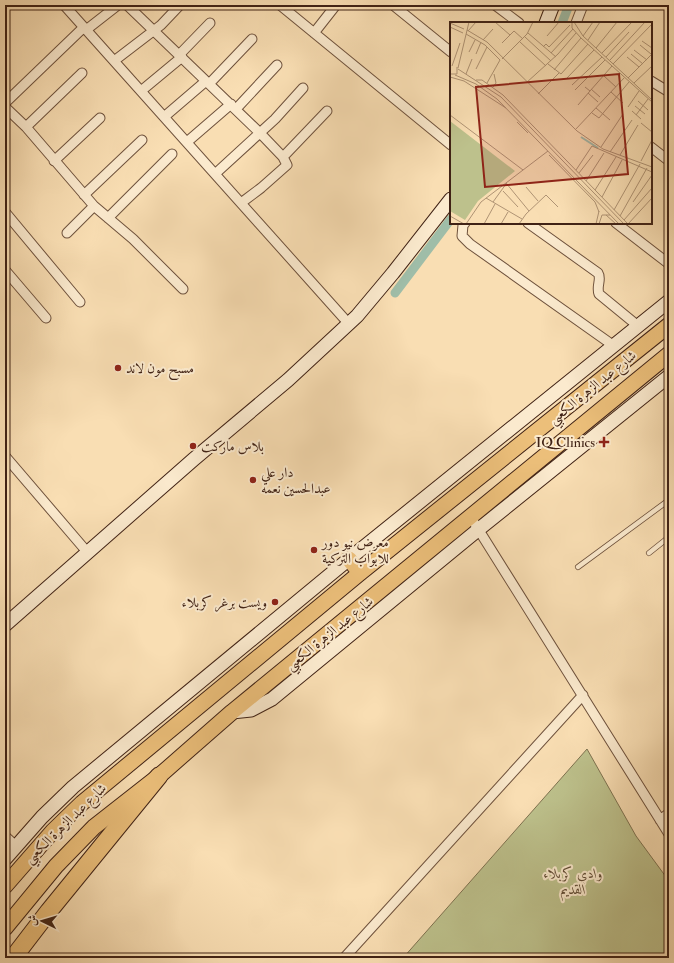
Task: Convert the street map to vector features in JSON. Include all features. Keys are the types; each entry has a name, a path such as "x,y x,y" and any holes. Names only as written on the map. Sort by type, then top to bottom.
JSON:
{"highway":[{"path":"13,958 49,911 159,776"}],"main road":[{"name":"شارع عبد الزهرة الكعبي","path":"5,886 53,831 82,803 360,573 669,325"},
{"name":"شارع عبد الزهرة الكعبي","path":"5,928 51,871 78,842 104,819 159,776 232,712 669,354"},
{"path":"582,394 584,407 594,414"},
{"path":"554,417 564,425 566,434 565,438"},
{"path":"349,559 360,573"}],"street":[{"path":"64,5 349,324"},
{"path":"5,103 85,28 118,5"},
{"path":"127,5 284,157 287,164 261,188 241,203"},
{"path":"114,61 161,24 180,5"},
{"path":"280,5 450,144"},
{"path":"314,33 336,5"},
{"path":"393,5 450,51"},
{"path":"494,5 518,22"},
{"path":"546,22 553,5"},
{"path":"576,22 583,5"},
{"path":"141,91 180,56 210,23"},
{"path":"164,117 208,82 252,39"},
{"path":"187,142 233,107 277,65"},
{"path":"26,127 82,73"},
{"path":"652,82 669,92"},
{"path":"215,174 275,119 303,88"},
{"path":"5,107 26,127 94,206 133,239 183,289"},
{"path":"284,157 327,111"},
{"path":"54,161 100,118"},
{"path":"84,195 142,140"},
{"path":"652,148 669,161"},
{"path":"108,218 172,154"},
{"path":"5,626 194,459 288,380 349,324 394,273 450,200"},
{"path":"67,233 94,206"},
{"path":"5,212 80,302"},
{"path":"464,224 462,236 470,244 614,346"},
{"path":"529,224 598,273 600,278 597,289 599,294 638,326"},
{"path":"617,224 669,264"},
{"path":"5,270 46,318"},
{"path":"5,859 42,817 73,787 349,559 669,301"},
{"path":"232,712 252,710 272,699 479,529 669,376"},
{"path":"5,456 88,553"},
{"path":"470,516 583,695 666,817 669,834"},
{"path":"344,958 583,695"},
{"path":"5,836 16,846"}],"lane":[{"path":"578,567 669,500"},
{"path":"649,553 669,537"}],"green space":[{"name":"وادي كربلاء القديم","path":"587,749 636,836 669,881 669,958 403,958"}],"waterway":[{"path":"562,22 569,5"},
{"path":"395,293 450,220"}],"place":[{"name":"مسبح مون لاند","path":"118,368"},
{"name":"IQ Clinics","path":"604,442"},
{"name":"بلاس ماركت","path":"193,446"},
{"name":"دار علي عبدالحسين نعمه","path":"253,480"},
{"name":"معرض نيو دور للابواب التركية","path":"314,550"},
{"name":"ويست برغر كربلاء","path":"275,602"}]}
